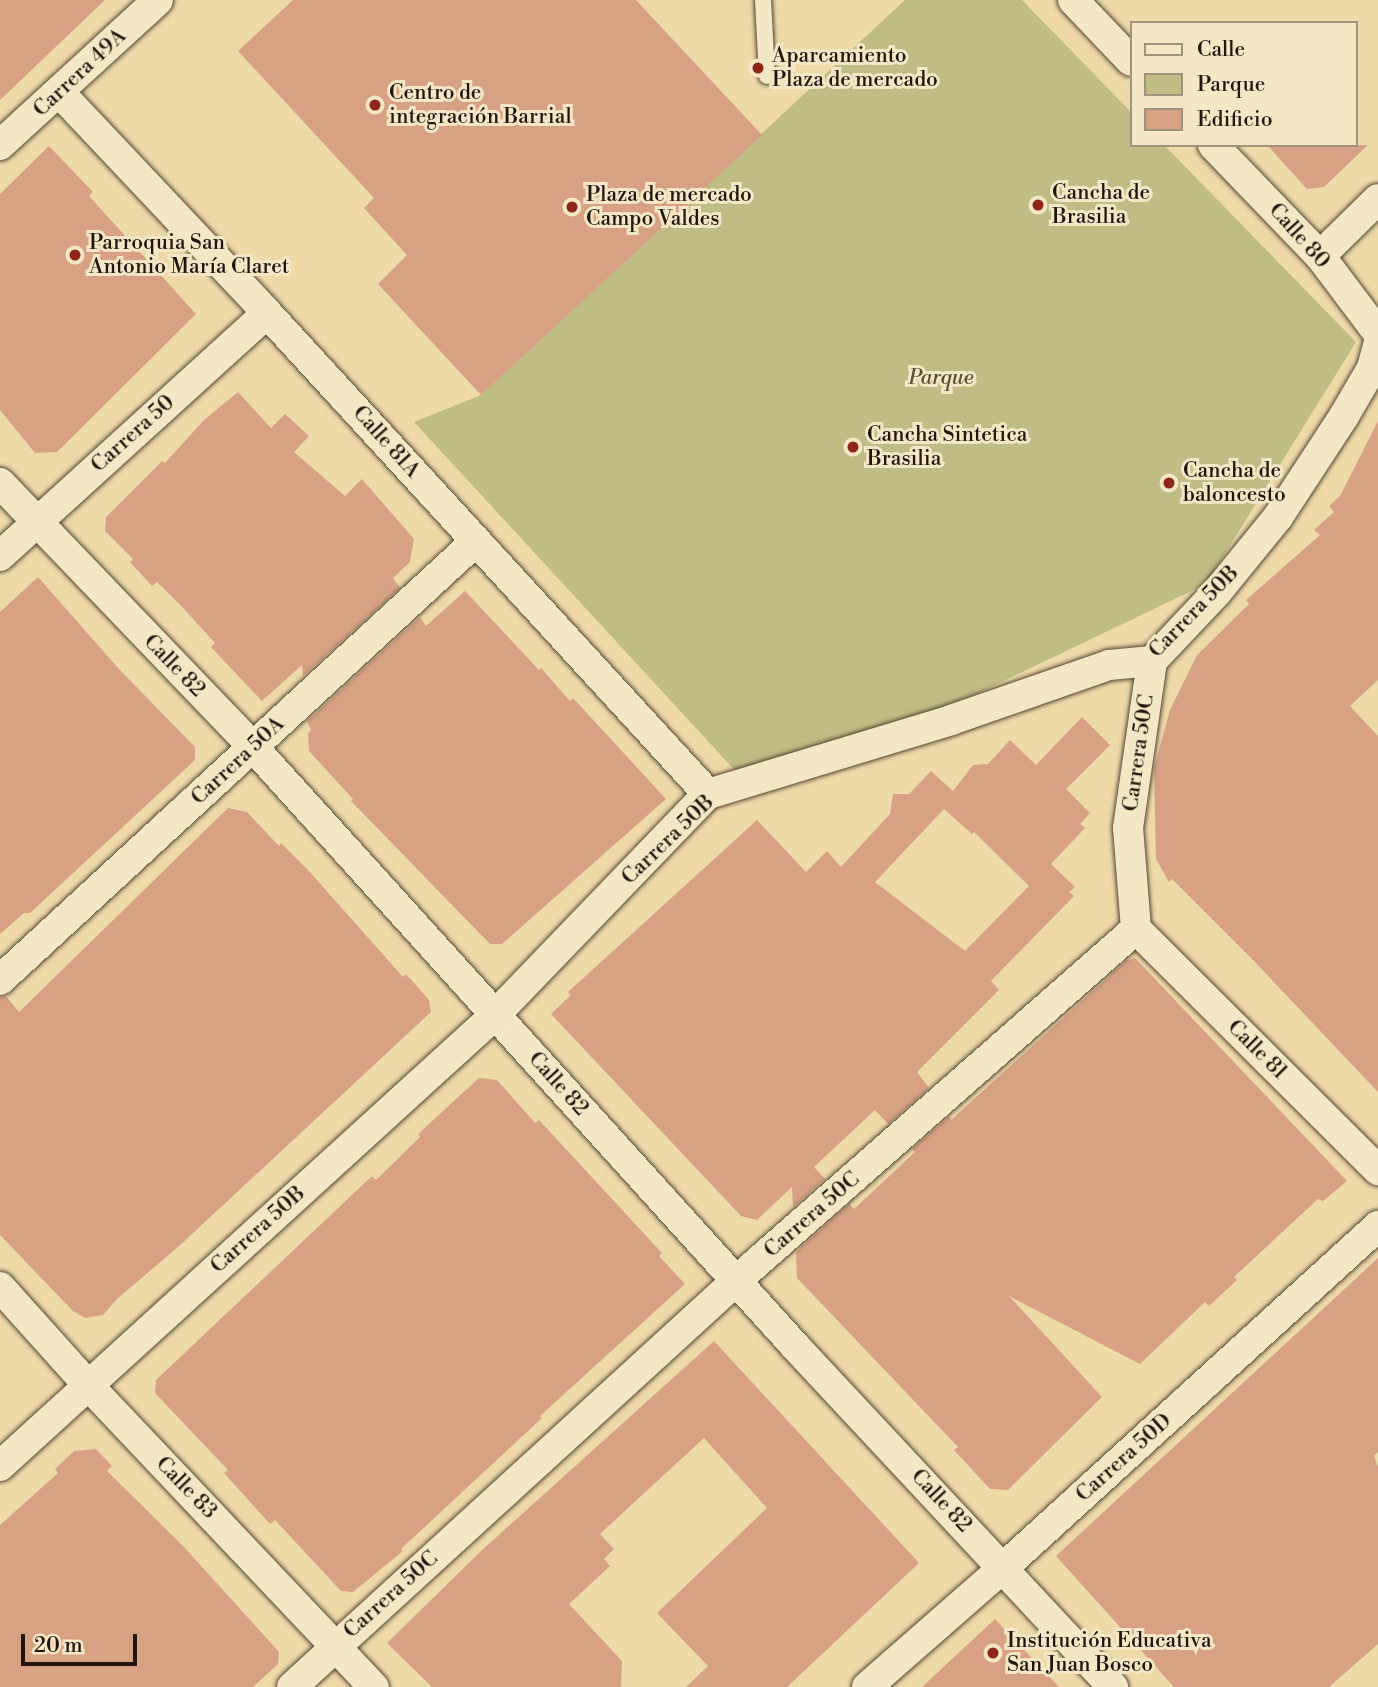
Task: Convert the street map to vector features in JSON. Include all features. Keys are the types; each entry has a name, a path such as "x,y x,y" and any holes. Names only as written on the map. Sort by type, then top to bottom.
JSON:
{"street":[{"name":"Carrera 49A","path":"0,145 60,93 158,0"},
{"path":"1074,0 1130,60"},
{"name":"Calle 81A","path":"60,93 267,313 708,794"},
{"name":"Calle 80","path":"1215,147 1320,256 1378,333"},
{"path":"1320,256 1378,199"},
{"name":"Carrera 50","path":"0,556 267,313"},
{"name":"Carrera 50B","path":"0,1466 495,1015 708,794 951,720 1109,666 1152,661 1217,592 1278,517 1372,368 1378,345"},
{"name":"Calle 82","path":"0,483 253,747 737,1280 1113,1687"},
{"name":"Carrera 50A","path":"0,980 475,541"},
{"name":"Carrera 50C","path":"292,1687 737,1280 1136,929 1128,828 1152,661"},
{"name":"Calle 81","path":"1136,929 1378,1170"},
{"name":"Carrera 50D","path":"867,1687 1003,1568 1378,1226"},
{"name":"Calle 83","path":"0,1287 88,1385 374,1687"}],"lane":[{"path":"763,0 767,76"}],"green space":[{"name":"Parque","path":"905,0 1022,0 1130,111 1130,147 1166,147 1356,342 1206,584 945,709 741,777 414,422 481,395"}],"building":[{"path":"0,0 105,0 0,100"},
{"name":"Plaza de mercado Campo Valdes","path":"293,0 636,0 762,135 481,395 378,284 407,255 364,208 374,198 238,51"},
{"path":"1368,145 1324,187 1307,189 1269,147"},
{"name":"Parroquia San Antonio María Claret","path":"49,146 93,192 89,196 196,314 57,452 35,453 0,410 0,194"},
{"path":"238,392 271,428 285,414 309,436 294,452 345,496 362,479 414,539 410,562 393,578 400,588 303,676 302,665 262,701 211,647 215,643 184,609 157,582 152,586 130,562 133,559 105,531 106,517 162,461 165,463 204,420"},
{"path":"1378,421 1378,680 1350,706 1378,736 1378,1092 1253,960 1172,879 1169,882 1156,859 1154,768 1170,710 1197,655 1249,604 1246,600 1320,535 1314,530 1334,512 1329,506 1340,496"},
{"path":"38,577 119,669 195,747 195,760 30,913 24,913 0,934 0,612"},
{"path":"465,591 570,701 573,698 666,799 502,944 490,944 351,801 353,799 309,751 308,733 311,730 307,721 420,617 426,626"},
{"path":"1082,717 1110,745 1066,789 1090,813 1080,824 1085,828 1051,864 1075,887 1069,892 1074,896 991,981 999,990 917,1072 929,1088 888,1124 875,1110 814,1167 825,1179 793,1207 792,1187 757,1220 741,1216 551,1014 571,995 568,992 757,820 806,872 827,851 841,867 890,814 893,794 909,794 931,771 953,791 973,765 988,764 1010,740 1036,765","holes":["944,809 972,834 974,832 1029,886 965,951 875,882"]},
{"path":"228,808 247,812 279,846 281,843 308,870 403,977 406,974 429,1000 431,1012 178,1247 117,1299 103,1315 85,1318 73,1311 0,1235 0,997 6,996 19,1012"},
{"path":"1135,958 1347,1181 1323,1201 1318,1199 1234,1277 1237,1280 1209,1306 1205,1302 1140,1364 1009,1296 1102,1397 1008,1490 990,1489 954,1450 958,1447 797,1278 796,1252 849,1204 854,1209 915,1152 912,1149 949,1117 951,1120 1127,960"},
{"path":"479,1078 497,1080 535,1123 539,1120 662,1253 659,1256 685,1284 540,1416 542,1418 401,1549 403,1551 353,1592 341,1591 275,1520 270,1524 224,1473 228,1470 155,1393 156,1380 372,1176 376,1180 420,1137 418,1134"},
{"path":"1378,1258 1378,1452 1374,1456 1378,1467 1378,1644 1329,1687 1174,1687 1056,1556"},
{"path":"714,1341 919,1563 787,1687 686,1687 708,1666 657,1613 767,1508 704,1438 600,1534 614,1549 604,1559 610,1566 569,1604 622,1661 621,1687 432,1687 387,1643 481,1551"},
{"path":"96,1449 112,1466 107,1471 184,1547 279,1652 278,1664 253,1687 0,1687 0,1525 58,1473 55,1469 74,1451"},
{"name":"Institución Educativa San Juan Bosco","path":"995,1619 1059,1687 922,1687"}],"place":[{"name":"Aparcamiento Plaza de mercado","path":"758,68"},
{"name":"Centro de integración Barrial","path":"375,105"},
{"name":"Cancha de Brasilia","path":"1038,205"},
{"name":"Plaza de mercado Campo Valdes","path":"572,207"},
{"name":"Parroquia San Antonio María Claret","path":"75,255"},
{"name":"Cancha Sintetica Brasilia","path":"853,447"},
{"name":"Cancha de baloncesto","path":"1169,483"},
{"name":"Institución Educativa San Juan Bosco","path":"993,1653"}]}
